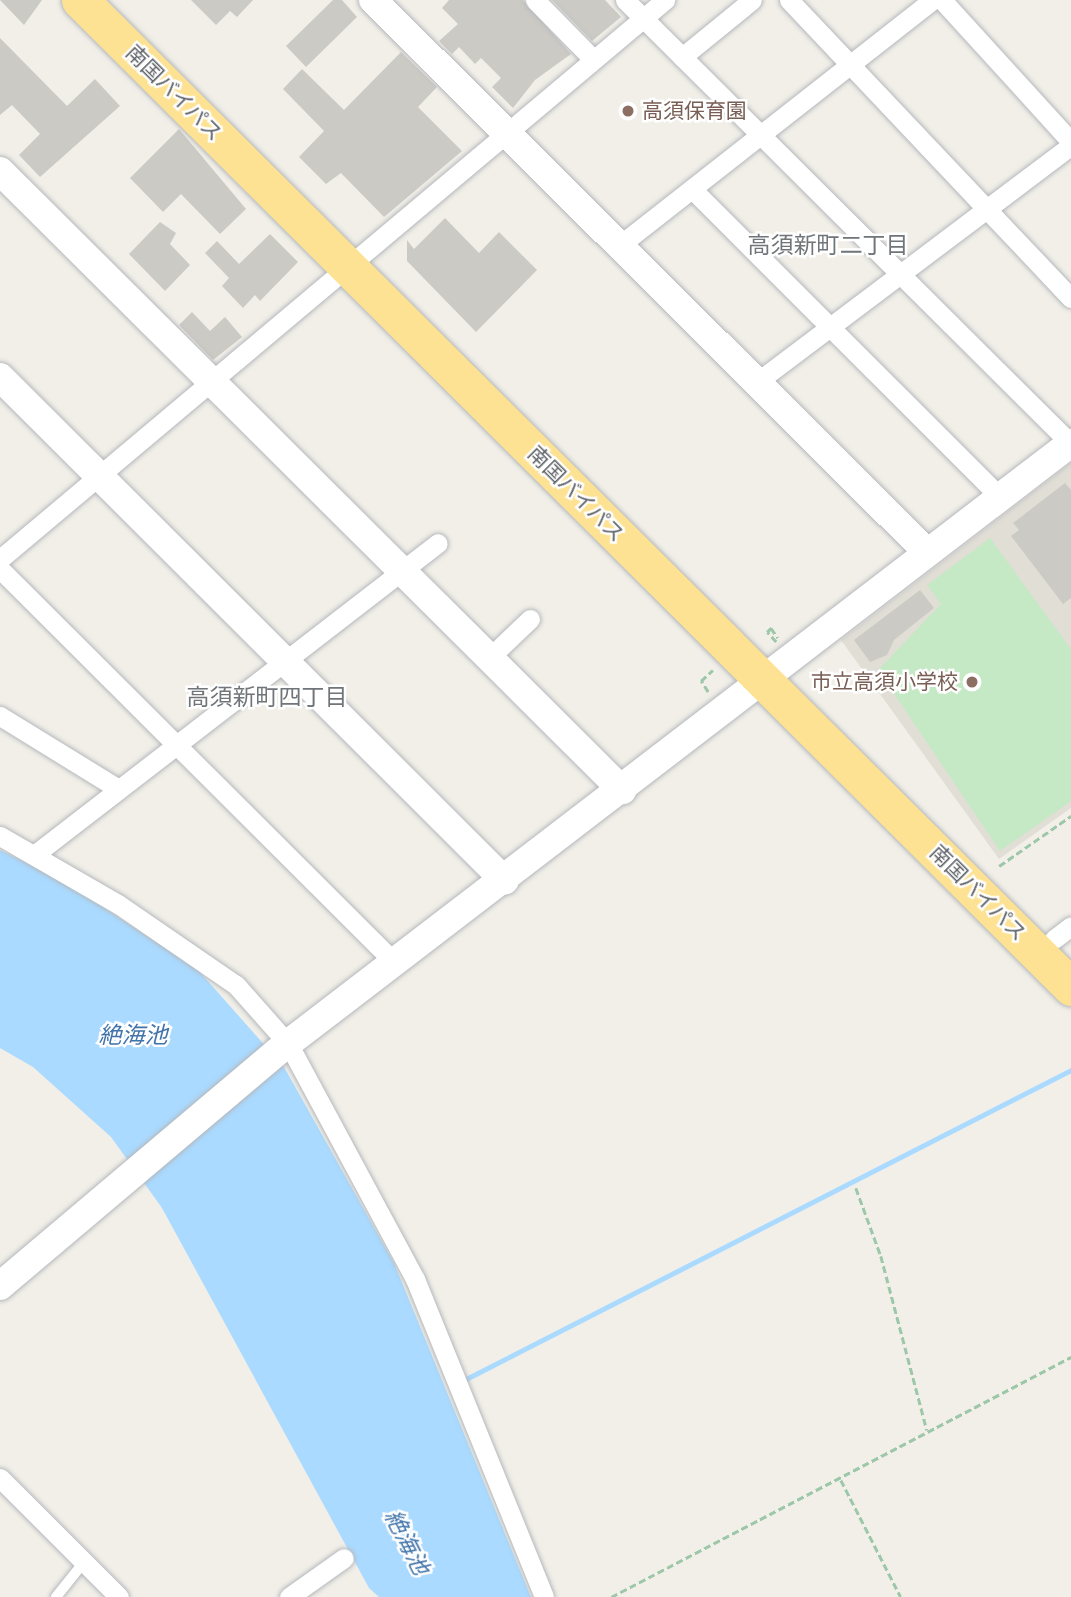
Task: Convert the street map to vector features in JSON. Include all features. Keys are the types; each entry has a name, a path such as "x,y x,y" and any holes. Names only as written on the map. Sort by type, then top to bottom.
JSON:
{"highway":[{"name":"南国バイパス","path":"80,0 776,658 1065,941"},
{"name":"南国バイパス","path":"113,0 355,259"},
{"name":"南国バイパス","path":"776,658 1071,987"}],"street":[{"path":"373,0 927,552"},
{"path":"535,0 593,59"},
{"path":"0,1286 132,1179 283,1048 622,790 776,658 927,552 1071,443 625,0"},
{"path":"0,559 665,0"},
{"path":"682,57 752,0"},
{"path":"789,0 1071,298"},
{"path":"620,245 933,0"},
{"path":"757,382 1071,144 942,0"},
{"path":"0,171 399,573 622,790"},
{"path":"692,189 1000,497"},
{"path":"0,377 505,881"},
{"path":"34,855 117,788 438,543"},
{"path":"0,569 395,963"},
{"path":"488,659 530,618"},
{"path":"0,716 117,788"},
{"path":"0,836 236,985 283,1048 415,1279 544,1597"},
{"path":"0,1478 120,1597"},
{"path":"289,1597 344,1558"}],"lane":[{"path":"56,1597 84,1562"}],"path":[{"path":"715,693 705,690 702,677 715,670 723,677"},
{"path":"999,866 1071,816"},
{"path":"856,1188 881,1256 927,1430"},
{"path":"611,1597 841,1480 927,1430 1071,1357"},
{"path":"841,1480 901,1597"}],"shaded area":[{"name":"市立高須小学校","path":"1071,463 1071,808 999,859 841,640"}],"green space":[{"name":"市立高須小学校","path":"990,538 1071,649 1071,801 1000,851 878,670 941,604 927,585"}],"water":[{"name":"絶海池","path":"0,850 65,882 198,970 284,1067 394,1263 531,1597 379,1597 369,1588 162,1208 111,1137 33,1067 0,1048"}],"building":[{"path":"0,0 42,0 24,25"},
{"path":"191,0 253,0 237,17 230,11 216,25"},
{"path":"333,0 342,0 357,17 306,67 286,46"},
{"path":"449,0 523,0 571,54 535,80 513,108 492,87 501,78 481,58 475,64 459,47 452,54 439,41 458,24 442,8"},
{"path":"552,0 605,0 621,17 592,41"},
{"path":"0,38 67,106 95,79 120,106 40,177 19,155 40,134 12,105 0,115"},
{"path":"401,52 437,87 418,107 462,151 384,217 341,173 326,184 299,157 324,131 283,89 302,69 344,110"},
{"path":"179,129 246,209 220,234 181,194 163,212 130,178"},
{"path":"445,218 479,253 499,232 537,270 476,332 407,261 407,240 414,249"},
{"path":"160,222 176,233 170,244 190,265 165,291 129,254"},
{"path":"270,234 298,262 260,301 255,295 243,308 222,286 229,278 205,253 217,241 239,264"},
{"path":"192,312 210,331 225,317 242,337 213,360 179,325"},
{"path":"1065,483 1071,490 1071,598 1063,604 1011,536 1019,530 1013,523"},
{"path":"920,590 934,608 894,640 887,655 870,662 854,640"}],"waterway":[{"path":"466,1379 1071,1070"}],"place":[{"name":"高須保育園","path":"628,111"},
{"name":"市立高須小学校","path":"972,682"}],"district":[{"name":"高須新町二丁目","path":"828,245"},
{"name":"高須新町四丁目","path":"267,697"}]}
